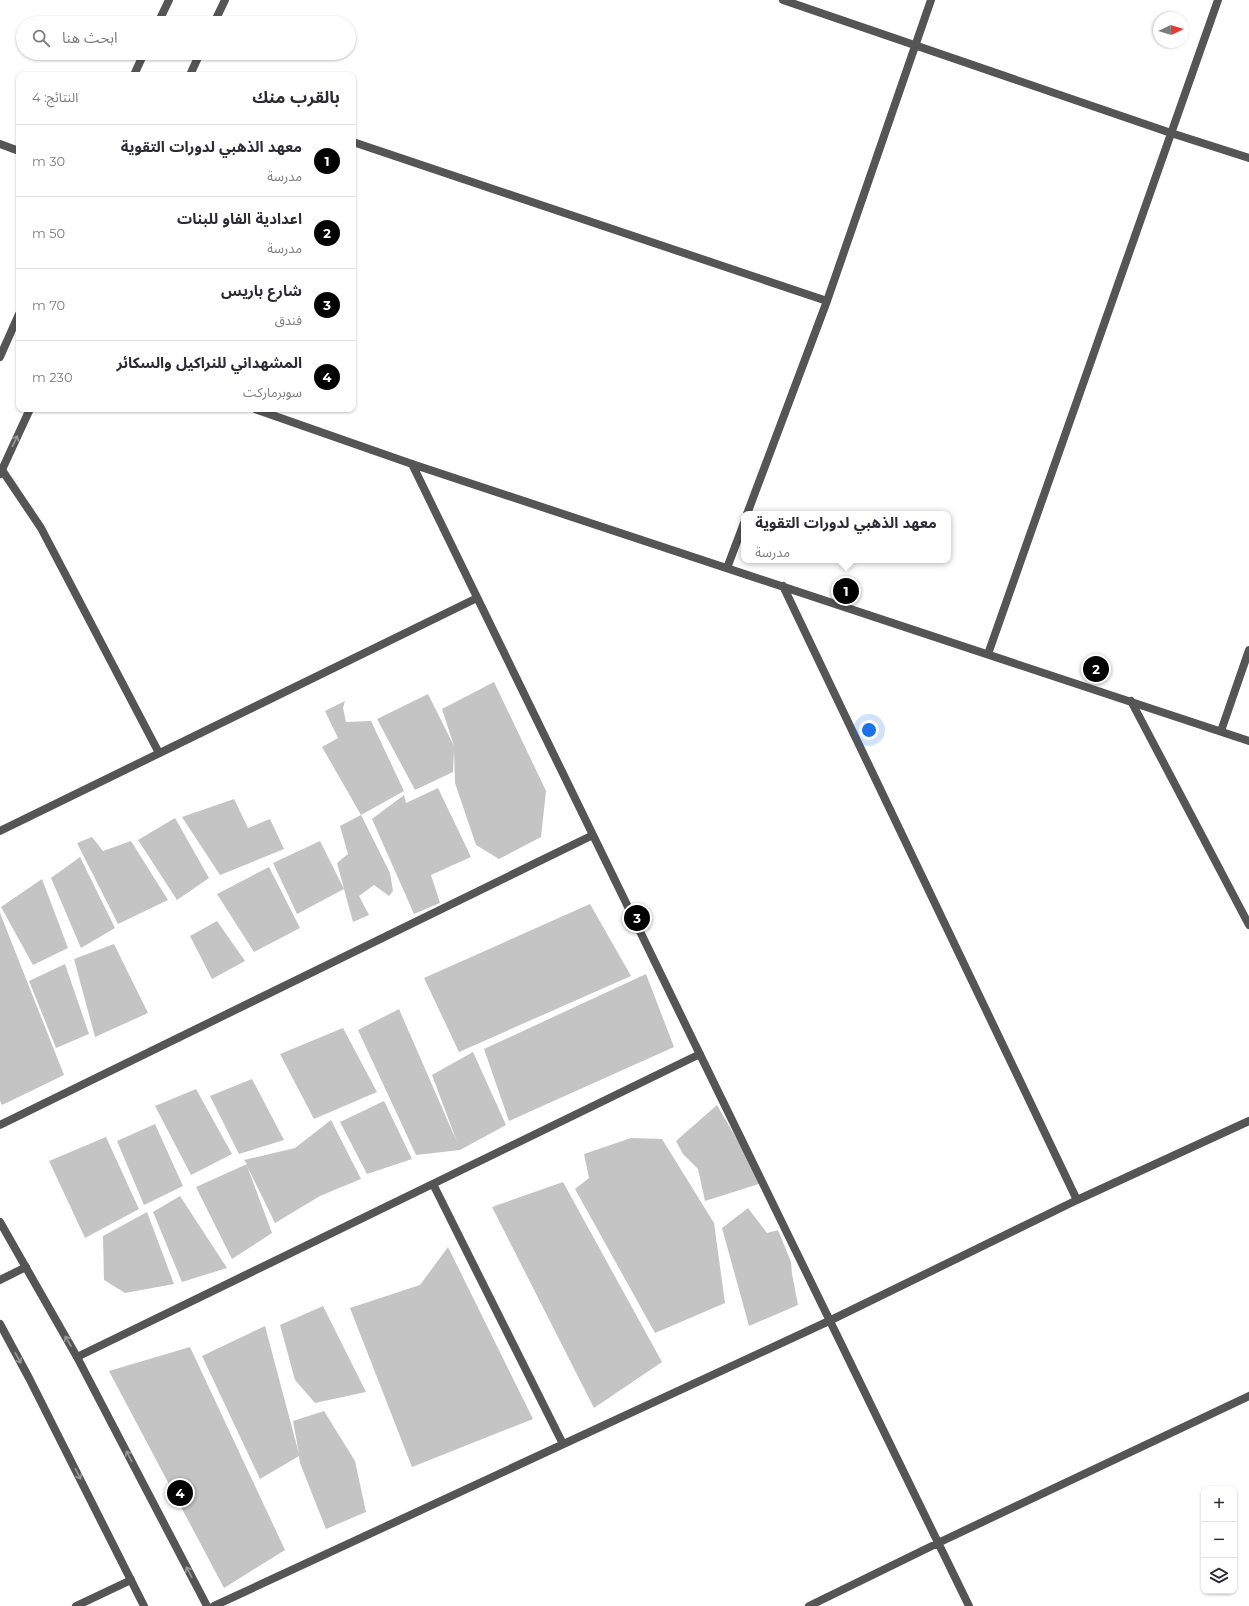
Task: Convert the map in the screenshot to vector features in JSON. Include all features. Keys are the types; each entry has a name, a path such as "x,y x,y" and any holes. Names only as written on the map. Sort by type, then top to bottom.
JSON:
{"street":[{"path":"161,16 169,0"},
{"path":"217,16 225,0"},
{"path":"783,0 1171,134 1249,158"},
{"path":"748,511 827,301 931,0"},
{"path":"988,654 1218,0"},
{"path":"135,72 141,60"},
{"path":"191,72 197,60"},
{"path":"356,143 827,301"},
{"path":"0,144 16,150"},
{"path":"0,357 16,321"},
{"path":"29,412 1,472 41,528 159,753"},
{"path":"264,412 412,464 1249,741"},
{"path":"412,464 969,1606"},
{"path":"727,568 741,531"},
{"path":"783,586 1077,1200"},
{"path":"0,830 477,598"},
{"path":"1221,731 1249,650"},
{"path":"1131,701 1249,925"},
{"path":"0,1125 593,835"},
{"path":"78,1357 700,1054"},
{"path":"214,1606 829,1321 1077,1200 1249,1121"},
{"path":"433,1184 563,1444"},
{"path":"0,1222 78,1357 207,1606"},
{"path":"0,1280 26,1267"},
{"path":"0,1324 144,1606"},
{"path":"809,1606 938,1543 1249,1396"},
{"path":"76,1606 131,1580"}],"building":[{"path":"494,682 546,791 541,837 499,859 476,845 455,783 454,750 453,772 415,790 377,719 428,694 454,746 442,709"},
{"path":"345,701 343,708 346,722 371,721 404,791 361,815 322,747 338,738 325,711"},
{"path":"438,788 471,857 431,875 440,903 414,914 372,819 404,795 406,803"},
{"path":"234,799 248,828 270,819 284,849 220,875 182,817"},
{"path":"361,815 390,873 393,891 389,896 374,885 359,896 369,915 353,922 337,863 348,854 340,826"},
{"path":"175,818 209,878 177,900 138,840"},
{"path":"92,837 103,851 131,841 168,900 118,924 77,843"},
{"path":"320,841 344,889 297,914 273,863"},
{"path":"80,857 115,928 81,948 51,878"},
{"path":"269,867 300,928 254,952 217,894"},
{"path":"42,879 68,948 33,965 1,907"},
{"path":"590,904 631,976 459,1052 424,978"},
{"path":"0,913 64,1075 2,1105 0,1101"},
{"path":"217,921 245,961 212,979 190,936"},
{"path":"114,944 148,1013 95,1037 74,959"},
{"path":"65,964 89,1034 56,1048 29,981"},
{"path":"646,974 674,1047 509,1121 484,1049"},
{"path":"399,1009 457,1142 432,1075 473,1052 506,1125 460,1150 416,1155 358,1030"},
{"path":"343,1028 377,1092 314,1119 280,1054"},
{"path":"252,1079 284,1140 239,1154 210,1096"},
{"path":"196,1089 232,1154 191,1175 155,1106"},
{"path":"384,1101 412,1159 367,1174 340,1122"},
{"path":"717,1105 762,1183 705,1201 698,1169 683,1154 676,1141"},
{"path":"331,1120 361,1179 320,1196 275,1223 247,1166 272,1233 232,1259 196,1187 247,1164 244,1160 295,1148"},
{"path":"155,1124 183,1186 144,1205 117,1141"},
{"path":"106,1137 139,1209 85,1238 49,1161"},
{"path":"631,1138 662,1139 714,1223 725,1303 655,1333 575,1189 589,1178 584,1154"},
{"path":"563,1182 662,1362 594,1408 492,1207"},
{"path":"180,1196 227,1268 182,1282 153,1212"},
{"path":"748,1208 767,1233 778,1230 791,1262 798,1305 749,1326 722,1228"},
{"path":"147,1212 174,1284 125,1293 104,1280 103,1236"},
{"path":"448,1247 533,1419 412,1467 350,1308 420,1285"},
{"path":"323,1306 366,1392 315,1403 295,1380 280,1325"},
{"path":"265,1326 299,1454 293,1421 324,1411 355,1461 366,1512 326,1529 300,1463 299,1456 260,1479 202,1356"},
{"path":"190,1347 285,1550 224,1588 109,1371"}],"place":[{"name":"معهد الذهبي لدورات التقوية","path":"846,591"},
{"name":"اعدادية الفاو للبنات","path":"1096,669"},
{"name":"شارع باريس","path":"637,918"},
{"name":"المشهداني للنراكيل والسكائر","path":"180,1493"}]}
